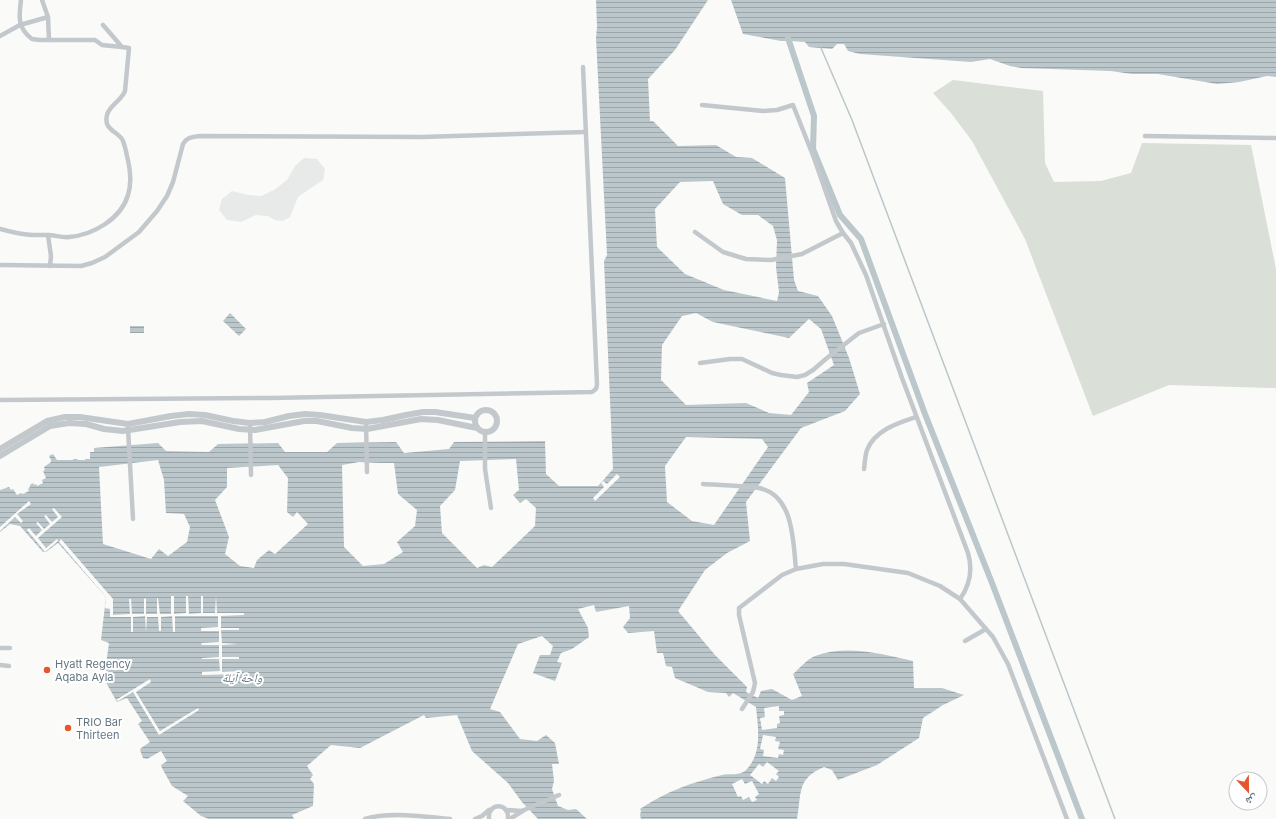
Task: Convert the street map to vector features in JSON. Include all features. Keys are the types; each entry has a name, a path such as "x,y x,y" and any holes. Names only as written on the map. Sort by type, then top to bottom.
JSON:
{"street":[{"path":"0,229 32,235 69,237 86,233 108,222 117,214 124,205 129,194 130,170 123,140 110,130 107,123 107,115 110,109 122,98 125,92 129,48 102,45 95,40 32,39 20,25 19,18 21,0"},
{"path":"42,0 48,17 49,40"},
{"path":"0,36 20,25 48,17"},
{"path":"103,25 122,47"},
{"path":"0,400 270,398 592,392 597,388 597,384 583,67"},
{"path":"702,105 763,111 777,110 793,105 814,158 836,221 842,233 851,242 859,258 884,324 916,417 970,559 970,581 960,599"},
{"path":"0,265 81,266 105,257 139,232 158,211 173,182 183,144 190,137 422,137 586,132"},
{"path":"1144,136 1276,138"},
{"path":"694,232 714,247 734,256 746,259 771,260 794,257 802,254 842,233"},
{"path":"48,235 51,256 50,266"},
{"path":"700,363 742,359 772,373 797,377 805,375 813,370 859,333 884,324"},
{"path":"477,428 475,425 475,418 480,412 487,410 494,413 497,420 495,428 485,433"},
{"path":"367,428 388,419 423,412 435,412 475,418"},
{"path":"0,449 47,421 65,417 80,417 128,427"},
{"path":"864,468 867,449 877,436 887,428 916,417"},
{"path":"0,456 50,426 70,423 79,423 104,429 187,421 250,426 264,429 297,422 310,421 352,428 367,428 421,419 430,419 477,428 485,433"},
{"path":"250,426 251,475"},
{"path":"128,427 133,519"},
{"path":"367,428 367,472"},
{"path":"485,433 486,469 491,508"},
{"path":"703,484 760,488 776,497 785,507 788,514 796,569"},
{"path":"742,709 752,692 754,683 739,615 739,608 782,575 796,569 823,564 844,564 890,569 908,573 940,586 960,599 999,646 1008,664 1067,819"},
{"path":"965,641 986,629"},
{"path":"0,648 10,648"},
{"path":"0,666 9,666"},
{"path":"506,810 509,819 559,795"},
{"path":"475,819 497,806 506,810 523,811"},
{"path":"489,819 491,809"},
{"path":"365,819 401,815 450,819"}],"shaded area":[{"path":"953,80 1043,91 1045,163 1054,182 1101,181 1131,173 1142,143 1251,145 1276,269 1276,388 1169,385 1093,416 1025,239 972,141 951,113 933,93"},
{"path":"304,158 317,159 325,169 323,180 298,197 290,217 283,221 275,220 268,216 256,215 241,222 227,220 219,210 222,199 232,191 248,195 261,196 274,190 287,180 295,166"}],"water":[{"name":"واحة آيلة","path":"596,0 708,0 675,50 648,79 650,121 653,121 678,146 716,145 736,157 752,158 785,178 794,280 798,291 818,296 832,316 849,358 860,394 845,411 801,428 746,502 750,541 727,553 705,570 678,611 715,655 747,687 746,692 758,698 761,691 772,689 792,700 802,696 793,674 812,657 827,652 852,650 877,653 913,661 914,688 942,688 964,695 943,705 923,718 919,738 877,765 838,780 832,770 824,767 815,772 804,782 800,794 797,819 641,819 640,809 669,793 690,784 725,774 740,773 745,771 755,757 757,749 758,732 756,707 733,693 729,697 726,693 708,692 675,678 672,667 666,666 663,653 657,653 654,631 628,633 623,627 630,618 629,606 596,612 594,605 578,609 588,628 589,637 572,649 561,653 557,662 562,663 555,681 533,673 540,655 550,655 553,646 542,636 518,644 490,709 500,712 520,739 537,741 546,735 555,743 559,764 552,764 554,781 552,789 558,806 568,810 576,809 587,819 538,819 522,802 508,783 472,751 457,715 426,718 424,715 360,748 331,745 307,766 313,775 310,779 314,784 313,806 292,815 294,819 209,819 201,816 183,801 188,796 172,786 161,765 167,761 161,751 147,759 143,758 140,750 150,742 138,724 142,721 127,698 117,702 104,679 109,643 101,640 106,597 58,543 46,552 43,552 20,526 10,524 0,532 0,490 9,487 11,490 13,489 17,495 29,491 28,489 30,485 33,483 37,486 43,483 42,480 46,478 43,471 45,470 44,467 51,462 49,456 53,454 57,460 85,460 90,459 90,452 94,452 94,448 158,443 166,451 209,452 218,444 278,443 285,452 327,452 337,443 396,442 404,453 449,449 454,442 545,441 546,474 559,486 598,486 613,469 604,261 607,255 596,38","holes":["713,181 723,204 742,215 758,215 773,226 777,240 776,267 779,292 777,301 724,290 685,274 657,247 655,209 680,182","696,313 713,322 789,338 809,319 821,329 834,365 807,383 809,392 791,415 769,413 746,403 686,405 661,380 662,345 682,316","686,437 762,439 768,447 714,525 692,521 667,502 665,466","516,459 519,490 513,495 520,503 526,499 536,508 535,526 492,567 484,565 477,568 442,533 440,506 455,490 460,461","158,460 164,480 166,513 184,514 190,527 187,542 168,556 159,549 151,559 103,544 99,467","359,462 394,463 398,494 417,510 415,526 397,542 403,552 384,564 363,566 344,547 342,465","278,465 288,478 287,512 293,517 297,512 308,524 275,554 269,550 257,560 254,568 240,566 225,554 229,537 215,500 227,487 227,468","779,706 779,711 784,711 784,715 779,716 780,723 777,724 777,728 762,730 760,718 765,717 764,708","763,735 776,737 775,741 780,742 778,749 784,750 783,755 779,754 778,758 763,756 764,750 760,749","767,762 779,771 776,774 779,777 776,781 772,778 768,784 764,781 762,784 750,775 759,764 763,767","742,779 745,784 752,781 759,794 755,797 757,800 752,802 749,797 743,800 741,796 738,797 732,784"]},
{"path":"731,0 1276,0 1276,77 1267,76 1239,82 1217,84 1158,74 1021,68 990,59 971,62 860,54 848,51 844,44 837,44 832,49 809,47 805,42 791,41 790,38 786,39 786,41 781,41 743,34"},
{"path":"230,313 246,329 239,336 223,321"},
{"path":"130,326 144,326 144,333 130,333"}],"pier":[{"path":"617,474 620,477 595,501 593,498 604,487 601,483 603,481 607,484"},
{"path":"29,501 31,504 17,514 23,521 21,523 15,517 0,531 0,527"},
{"path":"54,508 62,517 38,538 46,548 57,539 58,541 45,552 27,530 29,528 36,536 42,530 36,523 38,522 44,529 50,524 44,516 46,515 52,522 58,517 52,509"},
{"path":"61,539 113,599 113,615 130,614 129,599 131,599 132,614 144,614 144,599 146,598 146,614 157,614 158,598 160,614 171,614 171,596 174,596 174,614 186,613 186,596 188,596 189,614 201,613 201,596 203,596 203,613 215,613 216,596 217,613 244,613 244,615 221,616 221,628 239,628 239,630 221,630 222,643 238,644 222,645 222,657 239,657 239,659 222,659 222,672 240,671 240,674 202,675 202,672 220,671 219,659 202,659 219,657 219,645 202,645 201,643 219,642 219,631 201,631 201,628 218,627 218,616 175,616 175,632 173,632 172,616 161,617 161,631 159,631 158,617 147,617 146,632 145,616 133,617 133,632 131,632 131,617 110,617 110,609 105,608 106,597 59,542"},
{"path":"150,679 151,682 136,692 160,731 198,708 199,710 159,735 133,692 118,701 116,700"}],"waterway":[{"path":"788,38 814,116 813,149 840,215 861,239 925,414 992,583 1082,819"},
{"path":"821,48 852,120 1115,819"}],"place":[{"name":"Hyatt Regency Aqaba Ayla","path":"47,670"},
{"name":"TRIO Bar Thirteen","path":"68,728"}]}
